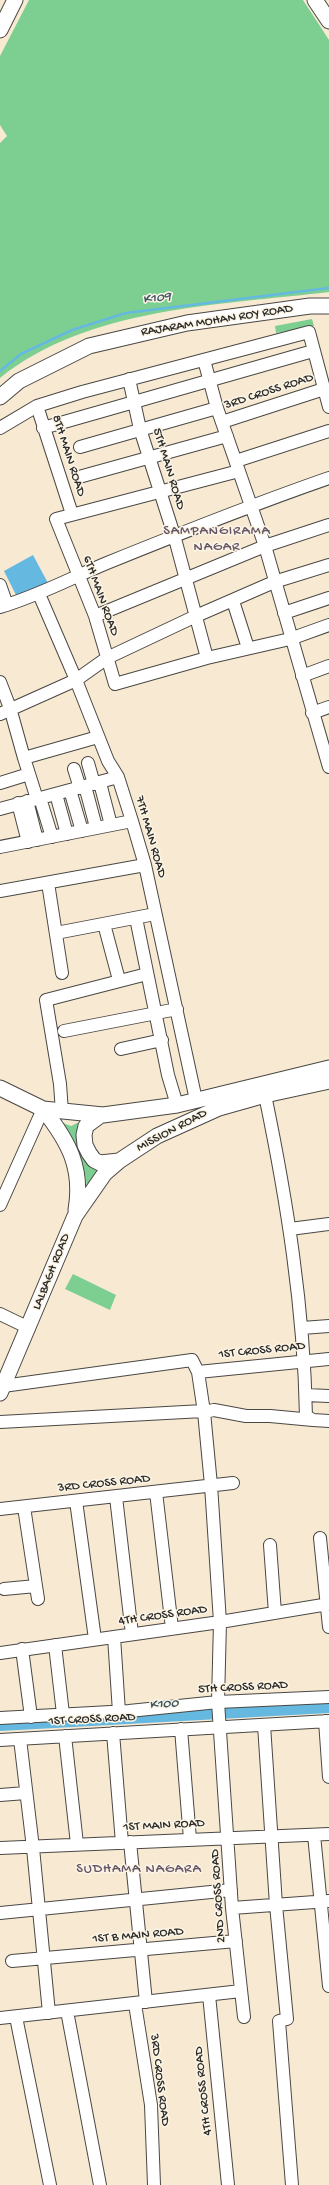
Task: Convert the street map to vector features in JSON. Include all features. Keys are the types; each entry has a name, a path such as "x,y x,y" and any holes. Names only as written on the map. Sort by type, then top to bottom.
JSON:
{"main road":[{"path":"0,30 15,0"},
{"path":"315,0 329,21"},
{"name":"RAJARAM MOHAN ROY ROAD","path":"0,396 19,381 84,348 109,340 187,323 310,306 329,306"},
{"name":"MISSION ROAD","path":"0,1088 43,1109 101,1115 177,1105 329,1068"},
{"name":"MISSION ROAD","path":"101,1115 86,1126 84,1135 85,1145 94,1160 100,1164 119,1161 157,1136 218,1108 265,1095 329,1081"},
{"path":"43,1109 62,1134 77,1171 79,1191 75,1216"},
{"name":"LALBAGH ROAD","path":"2,1390 75,1216 105,1173 119,1161"}],"street":[{"path":"0,428 37,406 129,379 309,332 329,407"},
{"path":"43,428 313,351"},
{"path":"204,360 217,408 265,546 290,639 312,712 327,749 329,767"},
{"name":"5TH MAIN ROAD","path":"129,379 140,429 174,536 207,658"},
{"name":"3RD CROSS ROAD","path":"222,422 324,389"},
{"name":"8TH MAIN ROAD","path":"37,406 72,514"},
{"path":"80,446 217,408"},
{"path":"72,514 159,492 237,466 329,431"},
{"path":"79,477 148,456 227,436"},
{"path":"0,586 3,606 39,594 78,575 251,505 329,478"},
{"name":"6TH MAIN ROAD","path":"72,514 56,519 95,616 114,684 207,658"},
{"path":"95,616 265,546 329,525"},
{"path":"5,711 76,680 107,658 196,616 274,582 329,565"},
{"name":"7TH MAIN ROAD","path":"39,594 76,680 108,761 118,777 132,821 145,865 196,1100"},
{"path":"284,613 329,598"},
{"path":"233,601 248,648"},
{"path":"207,658 290,639 329,625"},
{"path":"302,676 329,666"},
{"path":"0,682 5,711 29,774 33,841"},
{"path":"312,712 329,707"},
{"path":"24,758 98,737"},
{"path":"82,831 88,763"},
{"path":"74,769 111,825"},
{"path":"0,783 29,774"},
{"path":"0,809 118,777"},
{"path":"86,786 96,827"},
{"path":"56,794 67,834"},
{"path":"30,800 52,837"},
{"path":"0,847 132,821"},
{"path":"0,891 145,865"},
{"path":"48,883 62,973"},
{"path":"56,933 155,914"},
{"path":"136,918 147,974 177,1105"},
{"path":"104,924 119,980"},
{"path":"62,1112 60,1084 46,1000 94,989 119,980 147,974"},
{"path":"64,1032 177,1009"},
{"path":"121,1049 162,1040"},
{"path":"265,1095 279,1162 290,1229 302,1328 306,1416 313,1420"},
{"path":"0,1205 43,1109"},
{"path":"290,1229 329,1224"},
{"path":"0,1314 29,1328"},
{"path":"302,1328 329,1326"},
{"name":"1ST CROSS ROAD","path":"198,1372 304,1360 329,1359"},
{"path":"2,1390 192,1360 198,1372"},
{"name":"2ND CROSS ROAD","path":"198,1372 204,1412 211,1485 220,1622 218,1703 232,1908 244,2017"},
{"path":"306,1395 329,1396"},
{"path":"0,1422 204,1412 214,1410 246,1416 270,1416 329,1421"},
{"name":"3RD CROSS ROAD","path":"0,1509 233,1483"},
{"path":"156,1492 172,1628"},
{"path":"116,1497 132,1634"},
{"path":"76,1501 95,1639"},
{"path":"24,1507 38,1598"},
{"path":"320,1538 328,1604 329,1627"},
{"path":"270,1545 275,1613"},
{"path":"4,1589 36,1586"},
{"name":"4TH CROSS ROAD","path":"0,1653 220,1622 328,1604"},
{"path":"114,1637 119,1712"},
{"path":"55,1645 63,1714"},
{"path":"0,1718 31,1717 22,1649"},
{"name":"5TH CROSS ROAD","path":"31,1717 119,1712 218,1703 329,1697"},
{"path":"327,1721 329,1777"},
{"name":"1ST CROSS ROAD","path":"0,1740 181,1730 220,1724 264,1725 327,1721"},
{"path":"264,1725 276,1904 287,2019 279,2021 292,2185"},
{"path":"181,1730 190,1839"},
{"name":"3RD CROSS ROAD","path":"113,1733 140,1950 140,2003 151,2105 154,2185"},
{"path":"65,1736 77,1844"},
{"path":"20,1738 33,1848 49,2013"},
{"path":"0,1795 26,1793"},
{"name":"1ST MAIN ROAD","path":"0,1848 33,1848 77,1844 272,1835 329,1834"},
{"path":"314,1835 325,1901 329,1986"},
{"path":"0,1913 134,1901 231,1890"},
{"path":"232,1908 325,1901"},
{"name":"1ST B MAIN ROAD","path":"12,1961 236,1941"},
{"path":"0,2018 241,1991"},
{"name":"4TH CROSS ROAD","path":"209,1995 228,2185"},
{"path":"66,2011 100,2185"},
{"path":"16,2017 50,2185"}],"green space":[{"path":"29,0 303,0 329,40 329,292 201,306 157,313 114,323 73,336 35,354 0,378 0,143 7,136 0,125 0,56"},
{"path":"312,319 314,326 276,333 275,326"},
{"path":"81,1121 101,1168 87,1188 79,1154 63,1123 71,1126"},
{"path":"73,1274 116,1295 110,1310 65,1289"}],"water":[{"path":"33,555 48,583 18,599 4,571"},
{"name":"K100","path":"329,1699 329,1713 0,1731 0,1721"}],"waterway":[{"name":"K109","path":"0,371 21,354 72,330 126,313 329,288"}],"district":[{"name":"SAMPANGIRAMA NAGAR","path":"217,540"},
{"name":"SUDHAMA NAGARA","path":"139,1870"}]}
